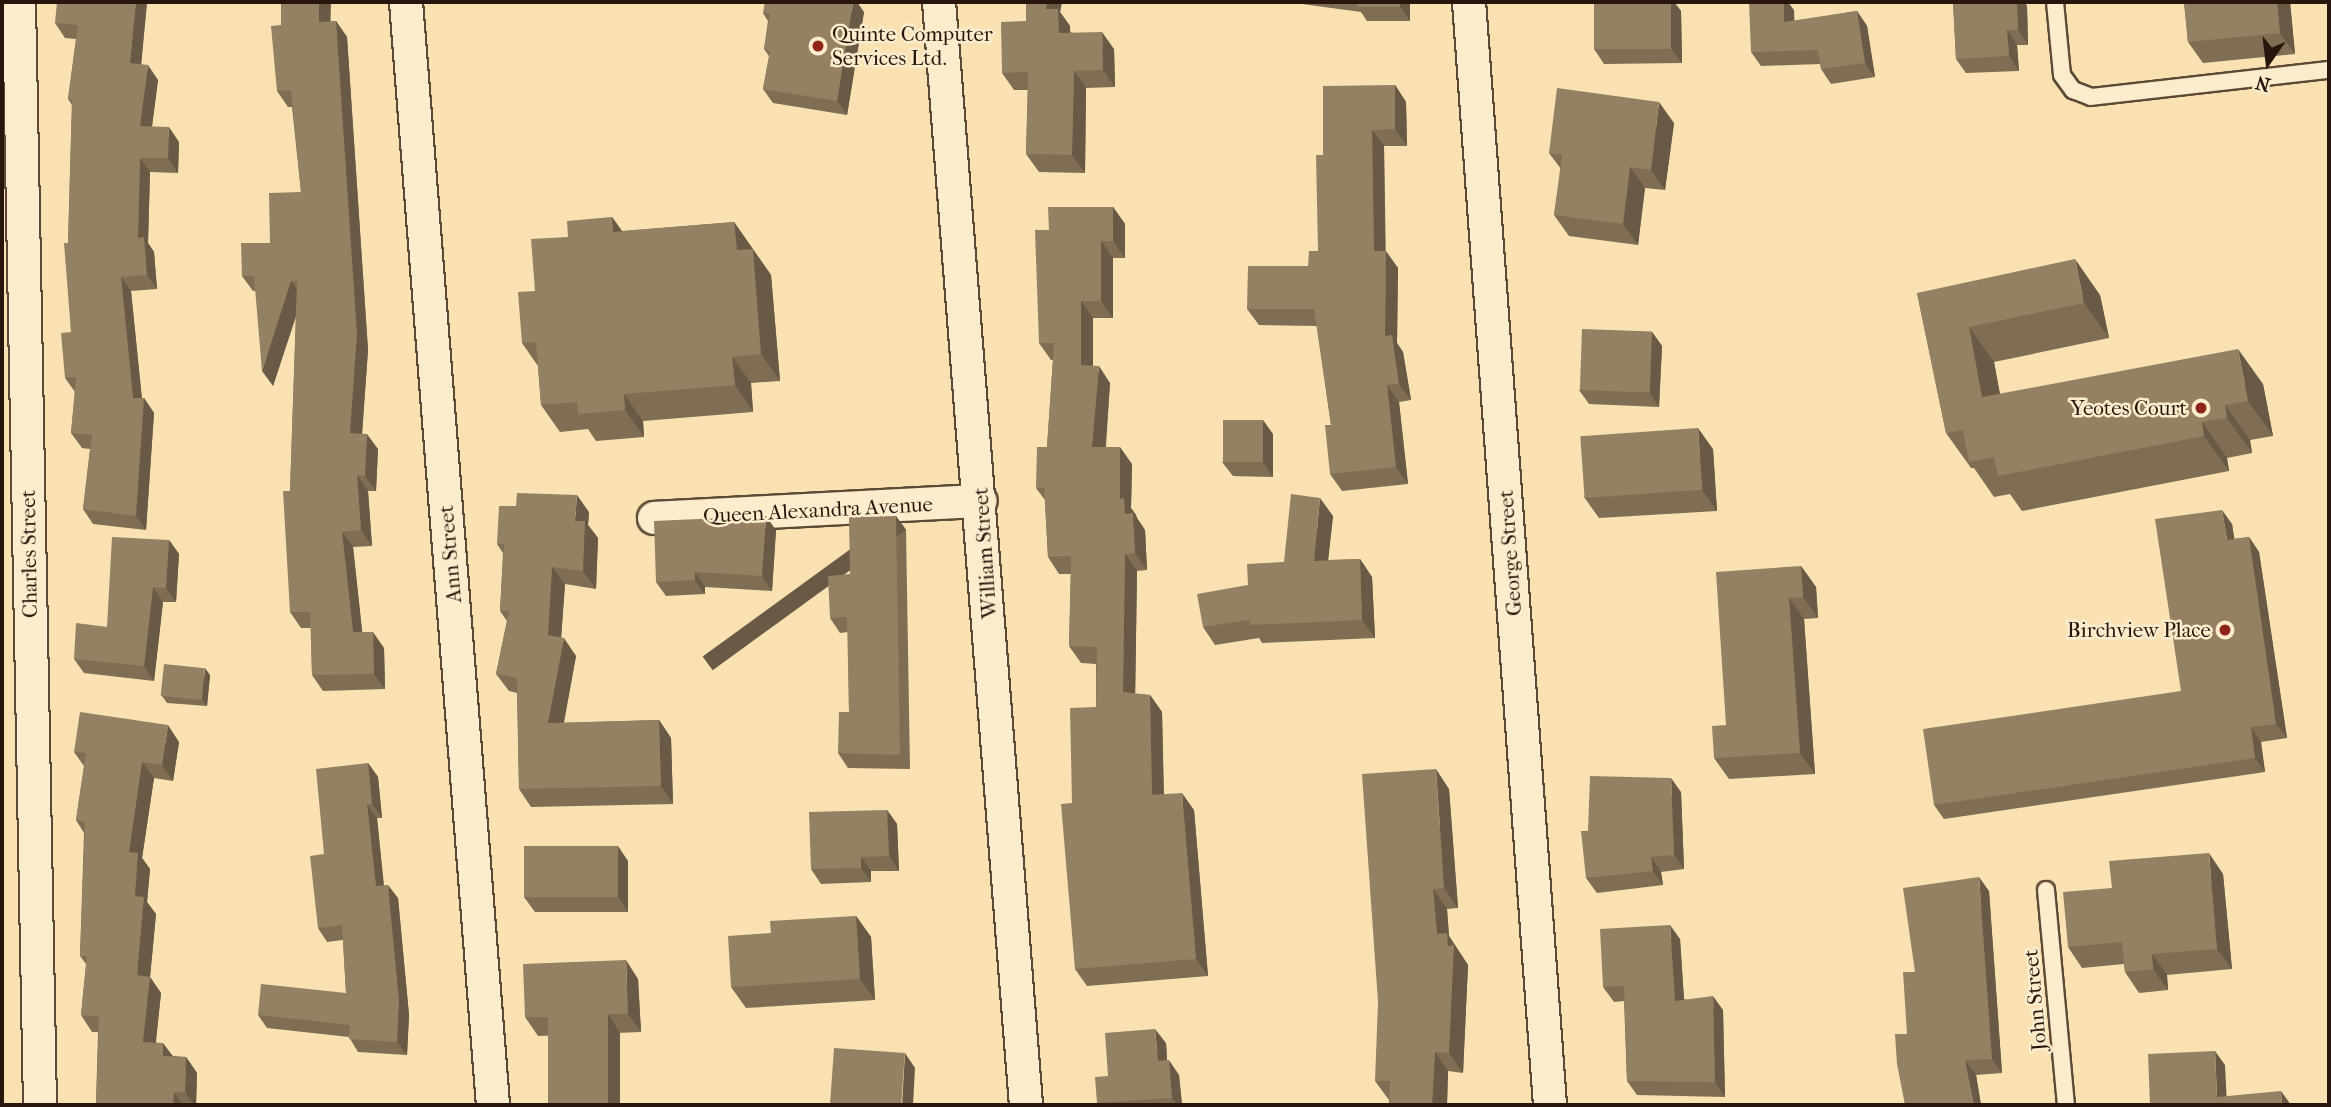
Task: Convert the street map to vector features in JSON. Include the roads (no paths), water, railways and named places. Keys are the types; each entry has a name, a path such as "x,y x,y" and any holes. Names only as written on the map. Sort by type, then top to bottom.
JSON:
{"street":[{"name":"Charles Street","path":"19,2 40,1105"},
{"name":"Ann Street","path":"406,2 494,1105"},
{"name":"William Street","path":"939,2 981,501 1026,1105"},
{"name":"George Street","path":"1469,2 1550,1105"},
{"name":"Queen Alexandra Avenue","path":"654,518 981,501"}],"lane":[{"path":"2055,2 2062,75 2073,90 2091,97 2329,70"},
{"name":"John Street","path":"2046,890 2066,1105"}],"place":[{"name":"Quinte Computer Services Ltd.","path":"818,46"},
{"name":"Yeotes Court","path":"2201,408"},
{"name":"Birchview Place","path":"2225,630"}]}
